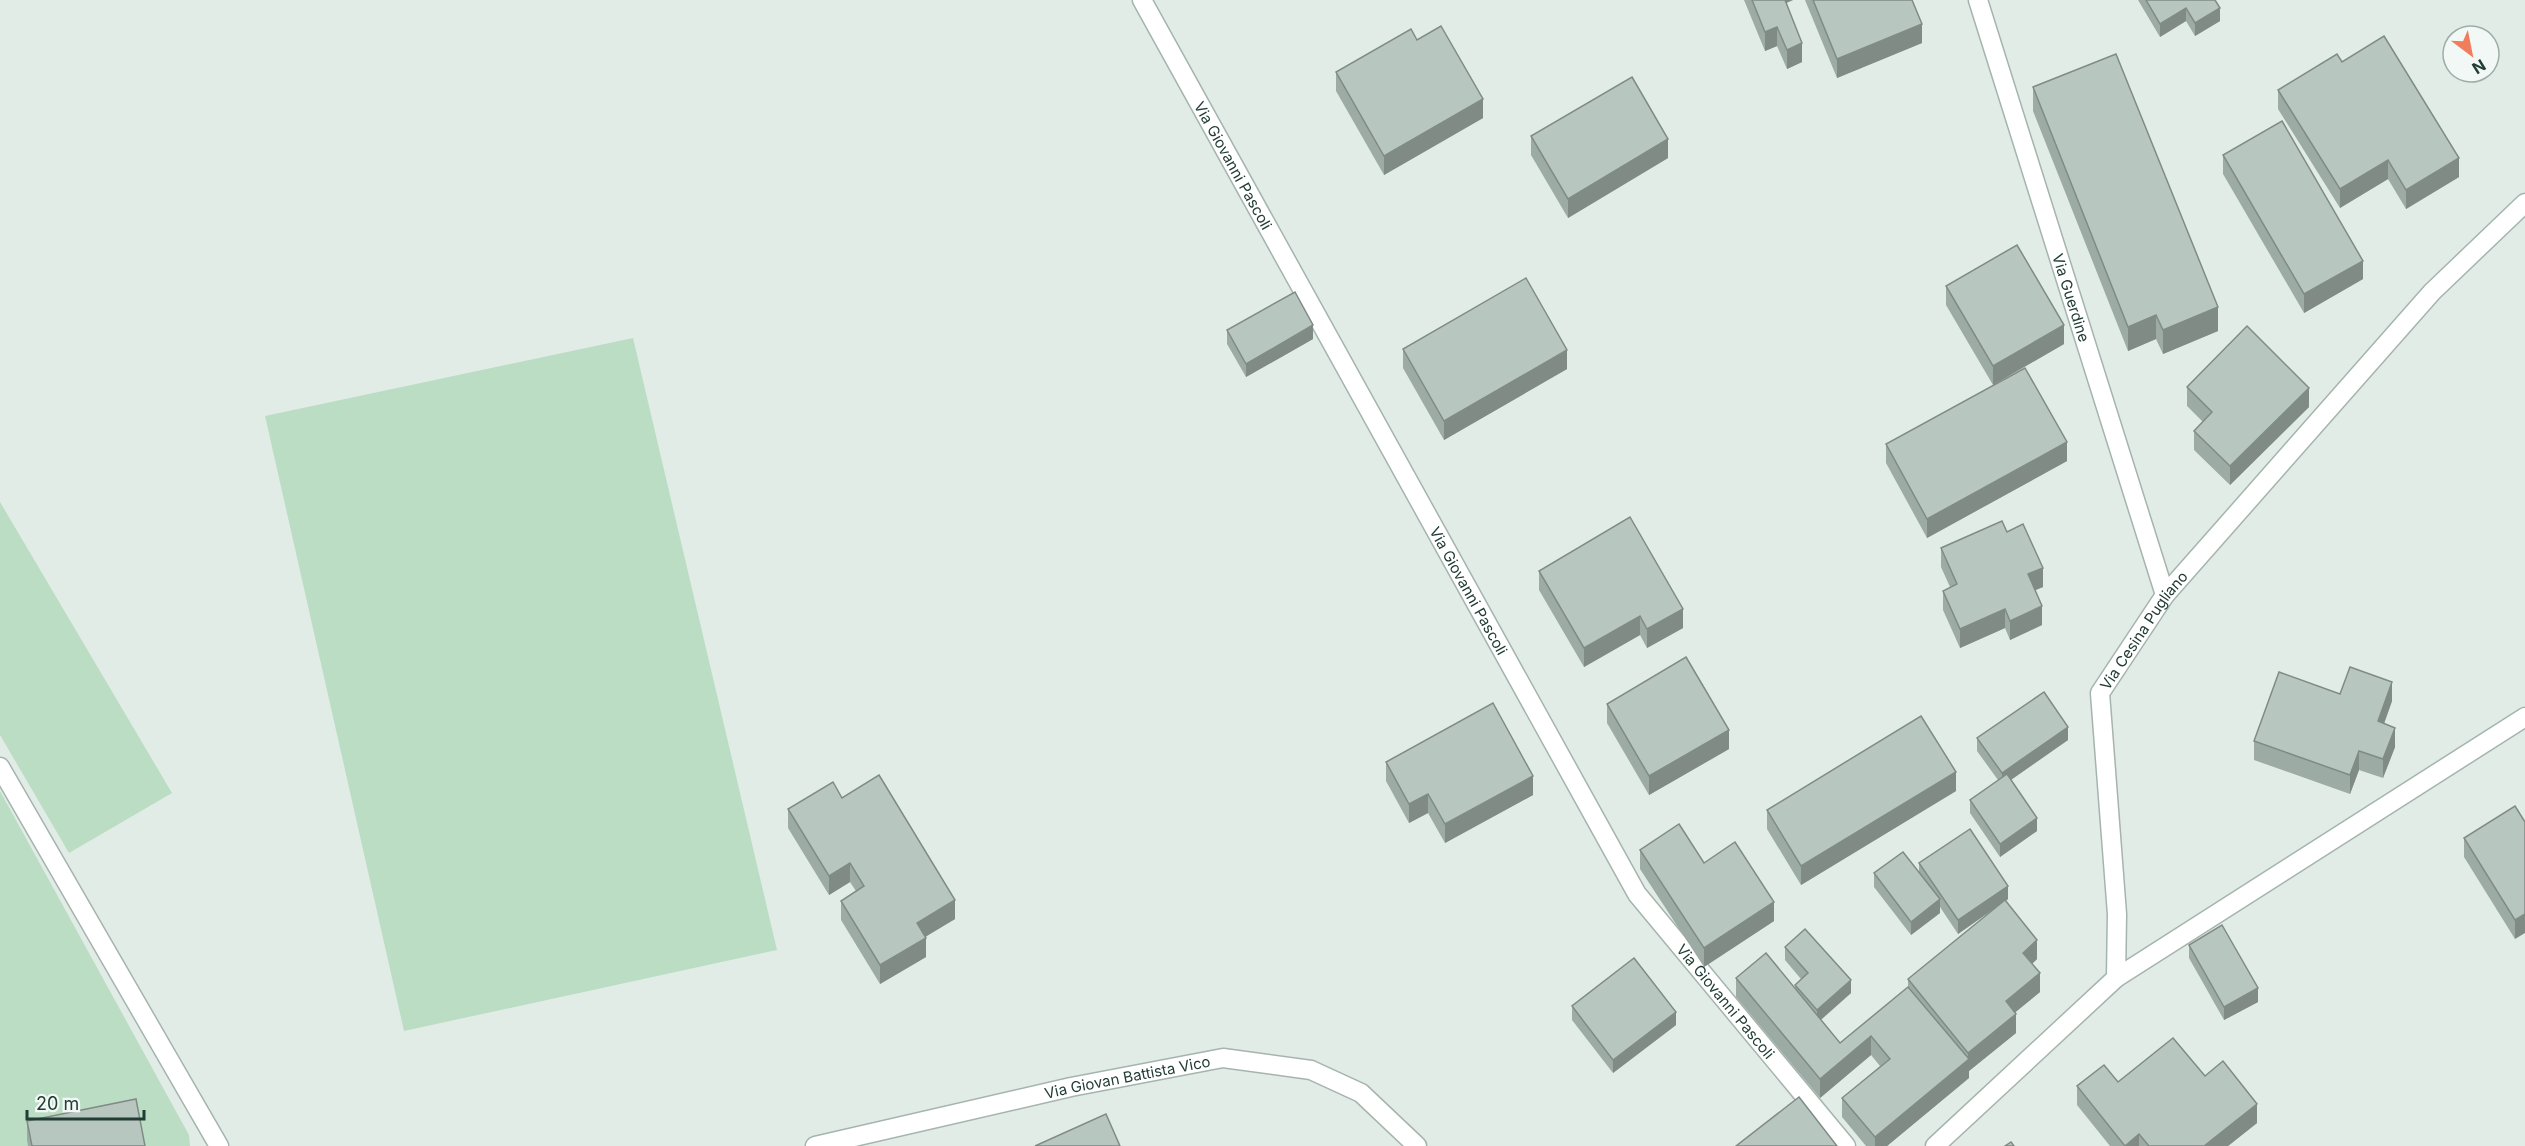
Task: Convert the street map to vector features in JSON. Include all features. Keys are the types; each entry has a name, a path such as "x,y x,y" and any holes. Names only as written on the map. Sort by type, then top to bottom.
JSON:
{"street":[{"name":"Via Giovanni Pascoli","path":"1142,0 1637,894 1846,1146"},
{"name":"Via Guerdine","path":"1978,0 2164,596"},
{"name":"Via Cesina Pugliano","path":"2116,978 2117,914 2100,693 2164,596 2432,292 2525,202"},
{"path":"1935,1146 2116,978 2525,717"},
{"path":"0,766 219,1146"},
{"name":"Via Giovan Battista Vico","path":"815,1146 1071,1087 1223,1058 1311,1070 1331,1079 1361,1093 1417,1146"}],"green space":[{"path":"633,338 777,950 404,1031 265,416"},
{"path":"0,502 172,793 69,853 0,735"},
{"path":"0,791 189,1135 190,1146 0,1146"}],"building":[{"path":"1752,0 1785,0 1802,43 1787,50 1777,27 1765,32"},
{"path":"1813,0 1912,0 1922,24 1837,59"},
{"path":"2146,0 2215,0 2220,8 2195,23 2186,8 2160,24"},
{"path":"1441,26 1483,99 1384,156 1336,72 1411,29 1417,40"},
{"path":"2384,36 2459,158 2406,190 2388,160 2340,189 2278,90 2337,54 2342,62"},
{"path":"2116,54 2218,307 2163,330 2156,315 2128,327 2033,87"},
{"path":"1632,77 1668,139 1568,199 1531,136"},
{"path":"2282,121 2363,261 2304,294 2223,155"},
{"path":"2017,245 2064,325 1993,366 1946,286"},
{"path":"1526,278 1567,350 1444,421 1403,349"},
{"path":"1295,292 1313,325 1246,364 1227,330"},
{"path":"2247,326 2309,388 2230,466 2194,431 2212,412 2187,387"},
{"path":"2025,368 2067,442 1927,519 1886,444"},
{"path":"1630,517 1683,609 1647,629 1640,616 1584,648 1539,571"},
{"path":"2002,521 2007,532 2023,524 2043,568 2028,574 2042,606 2010,621 2005,609 1960,629 1943,591 1957,584 1941,548"},
{"path":"1686,657 1729,730 1649,776 1607,704"},
{"path":"2350,667 2392,682 2378,721 2395,728 2383,759 2359,751 2350,775 2254,741 2279,672 2340,694"},
{"path":"2044,692 2068,727 2002,773 1977,738"},
{"path":"1493,703 1533,776 1445,824 1428,794 1409,804 1386,762"},
{"path":"1921,716 1956,772 1801,866 1767,810"},
{"path":"2007,774 2037,818 2000,844 1970,800"},
{"path":"879,775 955,900 917,923 926,938 880,965 841,901 864,886 850,863 829,876 788,809 833,782 842,798"},
{"path":"2515,806 2525,822 2525,914 2515,920 2464,838"},
{"path":"1679,824 1704,863 1735,842 1774,902 1704,948 1640,850"},
{"path":"1970,829 2008,886 1958,920 1919,863"},
{"path":"1903,852 1940,899 1911,922 1874,873"},
{"path":"2005,900 2037,940 2023,953 2040,973 2006,1001 2016,1014 1968,1053 1908,979"},
{"path":"2222,925 2258,988 2224,1007 2189,945"},
{"path":"1805,929 1851,980 1817,1010 1795,985 1808,973 1785,947"},
{"path":"1766,953 1840,1043 1908,987 1969,1059 1875,1137 1842,1098 1890,1059 1871,1036 1820,1079 1736,978"},
{"path":"1634,958 1676,1012 1613,1060 1572,1006"},
{"path":"2173,1038 2205,1076 2223,1061 2257,1104 2204,1146 2149,1146 2139,1134 2125,1146 2077,1086 2104,1065 2118,1082"},
{"path":"1799,1097 1837,1146 1736,1146"},
{"path":"136,1099 145,1146 32,1146 27,1121"},
{"path":"1106,1114 1120,1146 1035,1146"}]}
